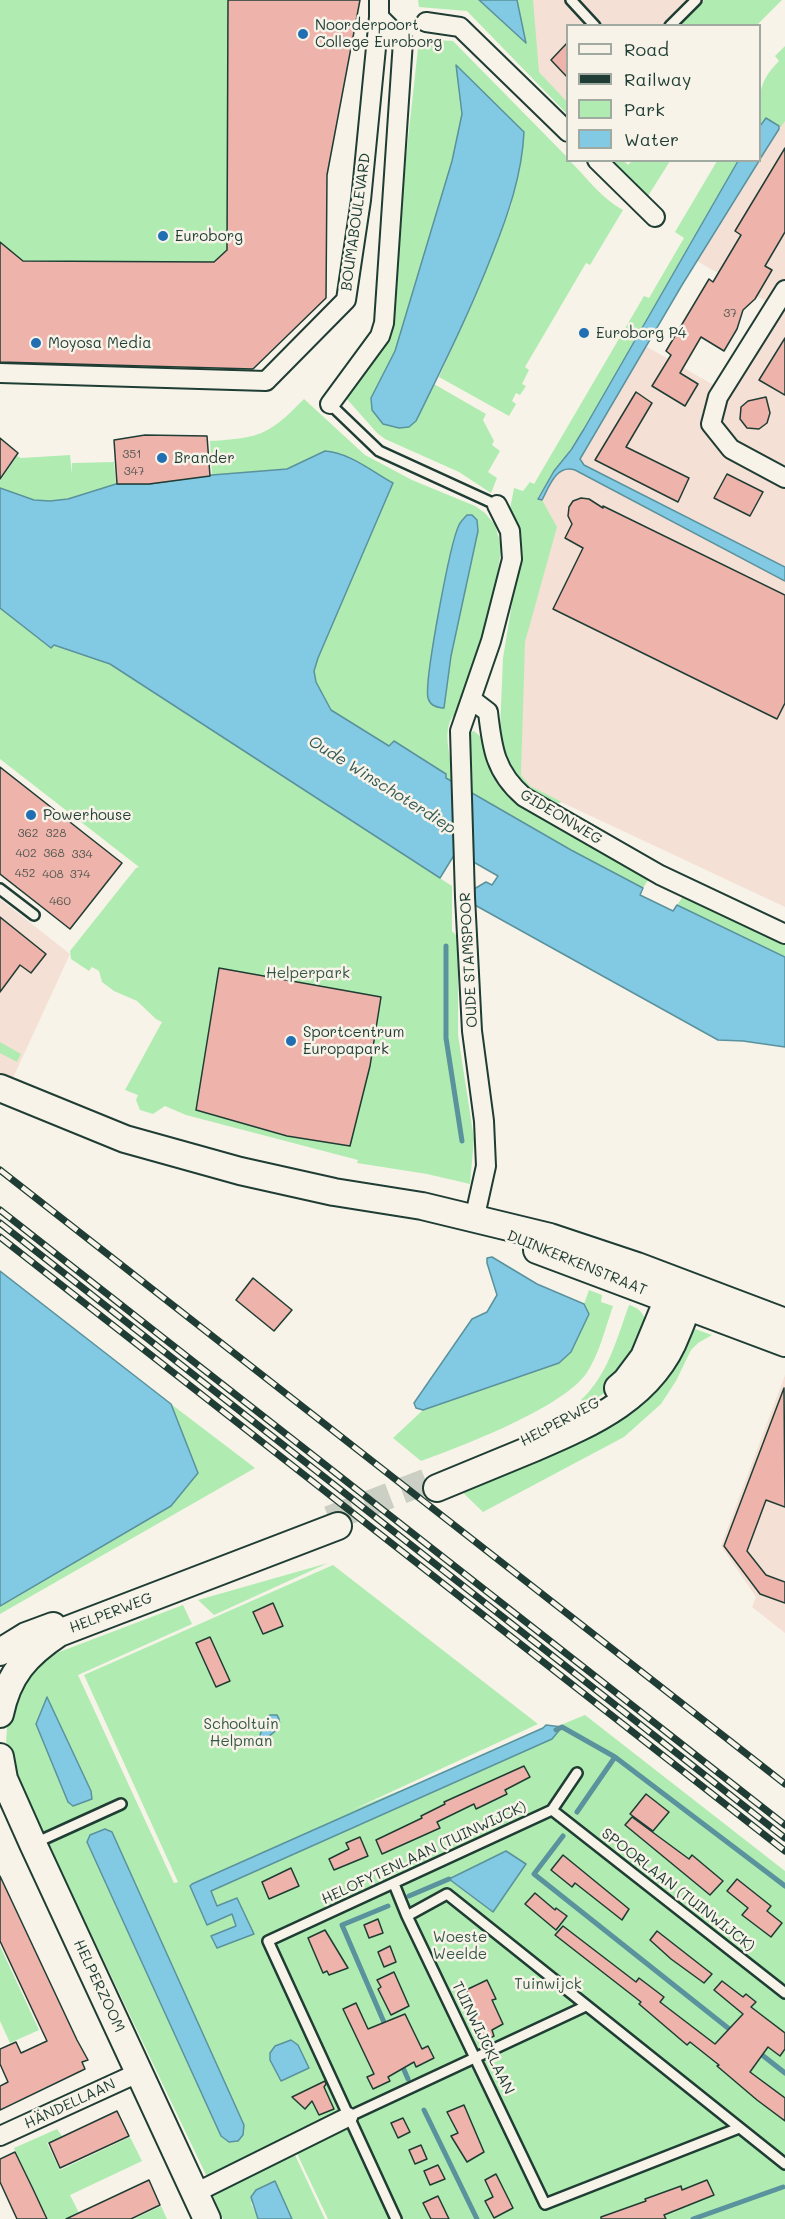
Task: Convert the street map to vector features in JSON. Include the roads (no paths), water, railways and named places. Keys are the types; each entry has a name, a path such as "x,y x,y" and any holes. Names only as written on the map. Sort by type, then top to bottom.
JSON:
{"street":[{"name":"BOUMABOULEVARD","path":"0,373 266,381 346,300 361,200 379,8"},
{"name":"BOUMABOULEVARD","path":"330,404 380,336 384,323 403,41 379,8"},
{"path":"426,22 460,27 566,131"},
{"path":"599,162 655,217"},
{"path":"785,290 718,398 711,424 731,449 785,478"},
{"path":"471,699 491,641 512,559 510,531 496,505"},
{"name":"OUDE STAMSPOOR","path":"471,699 460,731 465,897 472,1031 484,1121 485,1155 484,1176 474,1220"},
{"name":"GIDEONWEG","path":"471,699 488,712 496,758 507,780 524,797 660,875 785,934"},
{"path":"0,1088 136,1143 250,1174 334,1192 422,1206 474,1220"},
{"name":"DUINKERKENSTRAAT","path":"474,1220 550,1237 627,1262 680,1297 785,1343"},
{"name":"DUINKERKENSTRAAT","path":"680,1297 785,1322"},
{"name":"HELPERWEG","path":"433,1484 601,1401 626,1381 640,1363 680,1297"},
{"name":"HELPERWEG","path":"0,1652 26,1636 334,1522 59,1633 28,1655 2,1698"},
{"name":"HELPERZOOM","path":"1,1770 207,2219"},
{"name":"HÄNDELLAAN","path":"0,2136 140,2072"},
{"path":"195,2193 348,2117"}],"lane":[{"path":"570,0 593,24"},
{"path":"672,24 696,0"},
{"path":"330,404 379,451 496,505"},
{"path":"0,889 34,915"},
{"name":"HELOFYTENLAAN (TUINWIJCK)","path":"348,2117 268,1941 552,1810 578,1773"},
{"path":"33,1844 121,1804"},
{"name":"SPOORLAAN (TUINWIJCK)","path":"552,1810 785,1993"},
{"name":"TUINWIJCKLAAN","path":"394,1884 407,1916 545,2204 739,2128"},
{"path":"407,1916 447,1894 785,2164"},
{"path":"396,2219 348,2117 586,2006"}],"water":[{"path":"479,0 517,0 526,43"},
{"path":"456,65 524,132 523,148 513,195 484,276 416,421 409,427 399,428 383,424 372,410 371,398 395,351 452,161 462,114"},
{"path":"766,118 779,126 779,129 761,157 761,125"},
{"path":"737,162 758,162 682,285 580,459 584,465 785,567 785,581 575,470 568,469 558,473 542,500 538,499 554,471 584,429"},
{"name":"Oude Winschoterdiep","path":"325,451 343,455 360,463 393,483 314,671 316,682 331,710 389,746 394,741 446,774 446,778 571,850 643,888 640,895 673,911 677,905 785,957 785,1047 718,1040 473,904 474,889 486,882 492,885 498,876 456,852 440,878 110,664 54,645 51,648 0,608 0,488 34,500 68,499 116,484 149,484 212,475 287,469"},
{"path":"467,515 472,515 477,520 478,531 451,656 444,708 442,708 433,705 428,698 430,667 450,557 459,525"},
{"path":"492,1257 537,1284 584,1304 589,1314 571,1352 559,1363 423,1410 416,1408 414,1403 472,1319 487,1312 497,1295 487,1263 487,1258"},
{"path":"0,1271 171,1404 198,1473 171,1506 0,1606"},
{"path":"47,1697 91,1791 92,1799 73,1806 68,1802 36,1724"},
{"path":"270,1715 277,1715 279,1723 273,1733 262,1740 260,1735"},
{"path":"546,1725 562,1727 552,1739 211,1891 217,1906 237,1898 254,1934 217,1948 211,1936 236,1926 232,1914 207,1925 190,1886 192,1884"},
{"path":"105,1829 112,1832 244,2125 243,2135 238,2141 229,2142 221,2136 87,1842 90,1835"},
{"path":"506,1851 526,1864 493,1912 449,1879"},
{"path":"291,2040 298,2045 309,2068 281,2081 270,2060 270,2053 275,2046"},
{"path":"275,2181 292,2219 258,2219 251,2197 256,2190"}],"waterway":[{"path":"446,946 446,1038 462,1141"},
{"path":"556,1730 562,1727 615,1757 785,1886"},
{"path":"577,1812 615,1757"},
{"path":"563,1836 534,1874 733,2032"},
{"path":"409,1896 449,1879"},
{"path":"386,2027 342,1925 388,1906"},
{"path":"757,2051 785,2073"},
{"path":"401,2063 408,2079"},
{"path":"424,2110 477,2219"},
{"path":"693,2219 783,2187"}],"tunnel":[{"path":"329,1519 430,1480"}],"railway":[{"path":"0,1170 785,1784"},
{"path":"0,1210 785,1825"},
{"path":"0,1223 785,1838"},
{"path":"0,1237 785,1851"}],"place":[{"name":"Noorderpoort College Euroborg","path":"303,34"},
{"name":"Euroborg","path":"163,236"},
{"name":"Euroborg P4","path":"584,333"},
{"name":"Moyosa Media","path":"36,343"},
{"name":"Brander","path":"162,458"},
{"name":"Powerhouse","path":"31,815"},
{"name":"Sportcentrum Europapark","path":"291,1041"}],"park label":[{"name":"Helperpark","path":"308,973"},
{"name":"Schooltuin Helpman","path":"241,1732"},
{"name":"Woeste Weelde","path":"460,1946"},
{"name":"Tuinwijck","path":"548,1984"}]}
